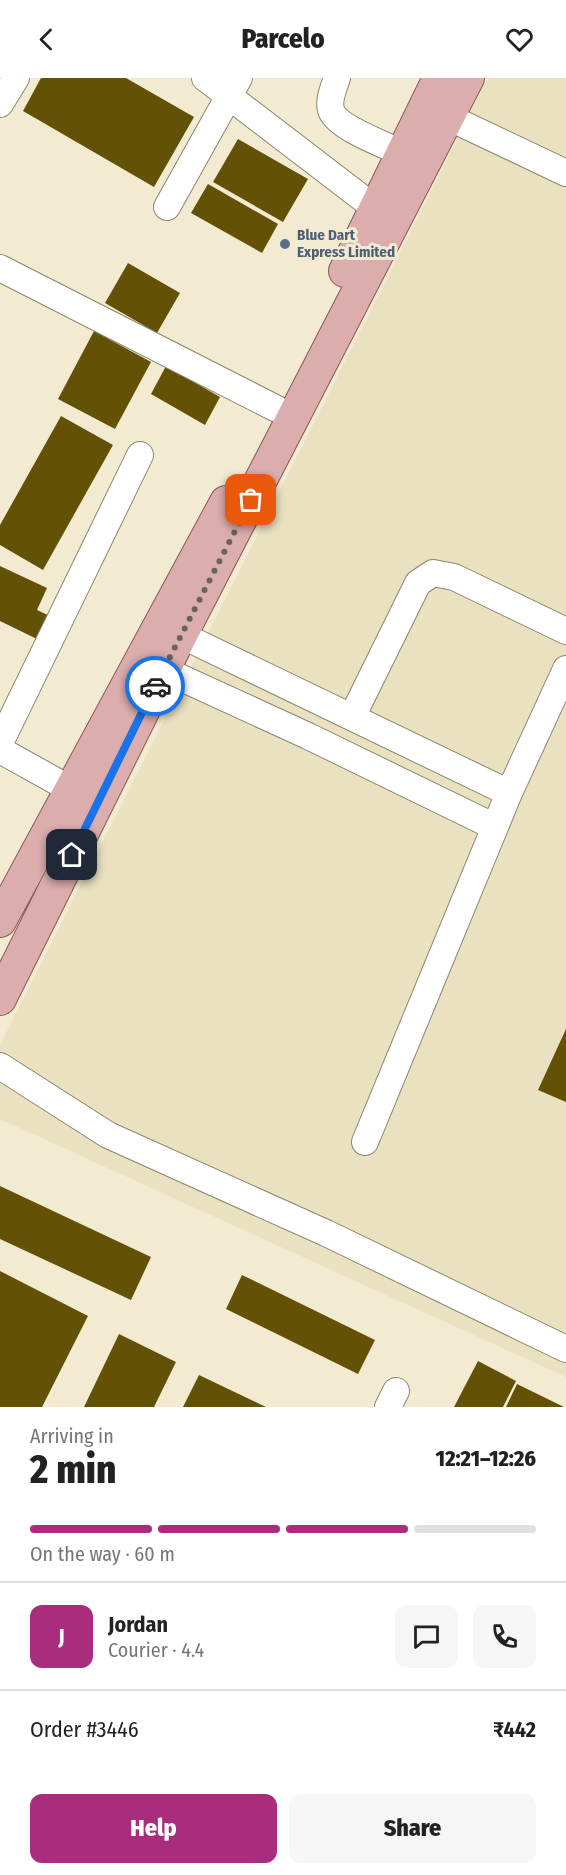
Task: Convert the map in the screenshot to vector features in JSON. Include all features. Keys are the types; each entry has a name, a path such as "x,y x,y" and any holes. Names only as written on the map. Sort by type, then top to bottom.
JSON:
{"main road":[{"path":"0,921 277,409 402,153 444,79"},
{"path":"0,999 181,635 448,117 444,79"}],"street":[{"path":"0,104 16,78"},
{"path":"205,78 234,88 375,208"},
{"path":"337,78 331,94 330,109 338,120 402,153"},
{"path":"167,207 234,88"},
{"path":"448,117 566,173"},
{"path":"0,268 277,409"},
{"path":"0,743 140,455"},
{"path":"352,717 418,583 433,573 454,577 566,631"},
{"path":"181,635 509,793"},
{"path":"365,1142 509,793 566,669"},
{"path":"164,670 308,736 495,827"},
{"path":"0,750 70,789"},
{"path":"0,1065 108,1134 326,1233 566,1349"}],"shaded area":[{"path":"488,78 566,78 566,1377 0,1119 0,1045"}],"building":[{"path":"41,78 126,78 194,117 154,187 23,111"},
{"path":"238,139 308,179 283,222 213,182"},
{"path":"208,184 278,224 262,253 191,213"},
{"path":"128,263 180,293 157,333 105,303"},
{"path":"94,331 151,362 115,429 58,399"},
{"path":"166,366 220,397 205,425 151,394"},
{"path":"61,416 113,445 43,570 0,545 0,525"},
{"path":"0,566 47,588 37,610 52,617 41,641 0,621"},
{"path":"566,1029 566,1102 538,1090"},
{"path":"0,1186 151,1257 131,1300 0,1239"},
{"path":"0,1271 88,1316 42,1407 0,1407"},
{"path":"242,1275 375,1340 358,1374 226,1309"},
{"path":"119,1334 176,1362 154,1407 84,1407"},
{"path":"478,1361 516,1381 503,1407 454,1407"},
{"path":"199,1375 266,1407 183,1407"},
{"path":"517,1384 564,1407 506,1407"}],"way so far":[{"path":"155,686 251,500"}],"place":[{"name":"Blue Dart Express Limited","path":"285,244"}],"route":[{"path":"72,855 155,686"}]}
